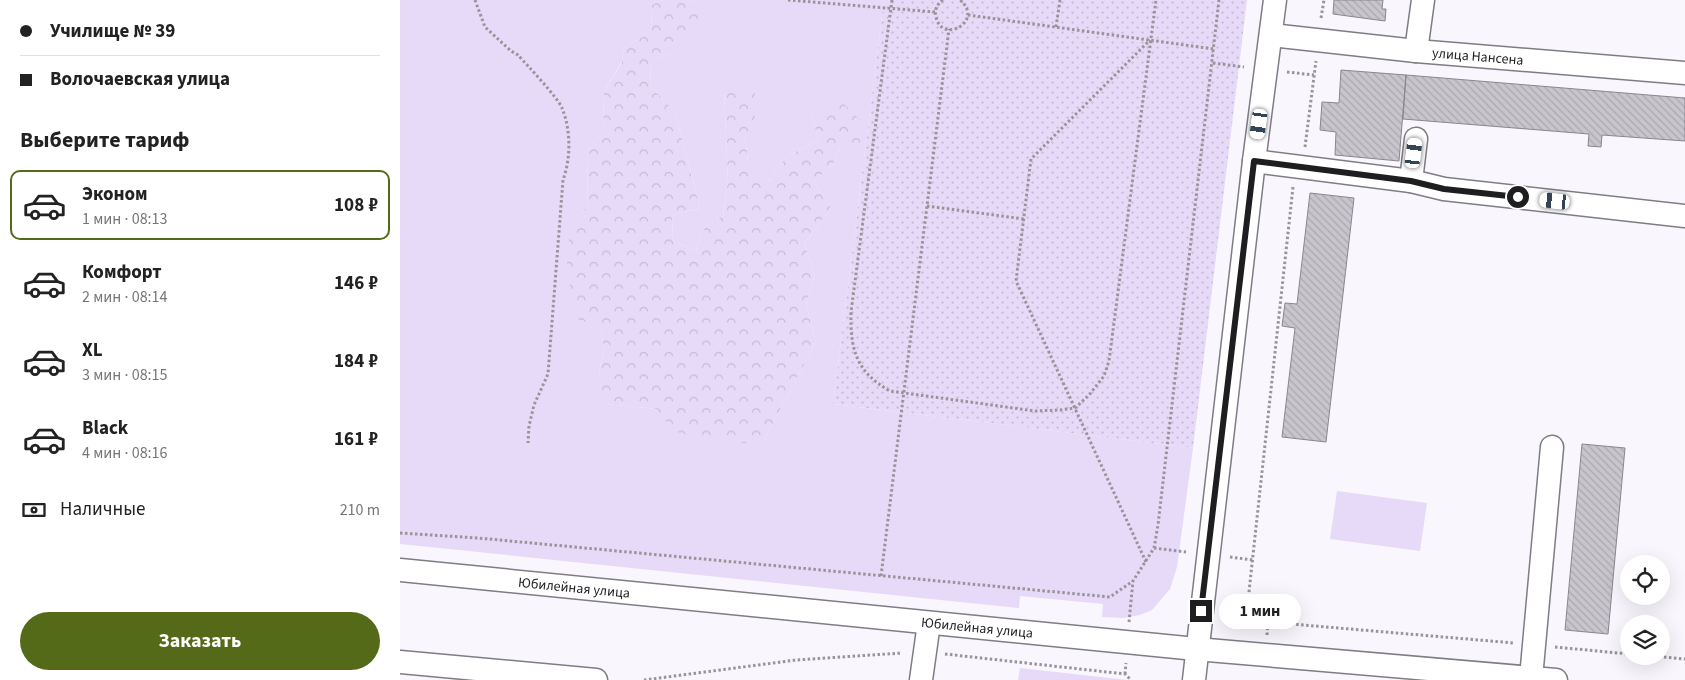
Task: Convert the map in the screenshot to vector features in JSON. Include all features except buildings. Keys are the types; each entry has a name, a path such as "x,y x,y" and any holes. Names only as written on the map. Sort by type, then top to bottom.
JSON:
{"street":[{"path":"1194,680 1196,649 1254,161 1275,0"},
{"path":"1416,50 1423,0"},
{"name":"улица Нансена","path":"1271,35 1685,74"},
{"path":"1411,181 1416,139"},
{"path":"1254,161 1411,181 1444,189 1685,216"},
{"path":"1531,678 1552,446"},
{"name":"Юбилейная улица","path":"400,570 1447,675 1556,680"},
{"path":"921,680 929,623"},
{"path":"400,662 596,680"}],"path":[{"path":"475,0 485,27 510,51 518,55 562,107 569,139 568,167 563,180 548,374 534,405 528,426 528,443"},
{"path":"788,0 935,12"},
{"path":"892,0 851,312 850,333 853,350 862,370 875,383 890,391 1035,411 1075,408 1097,387 1109,360 1156,0"},
{"path":"935,12 943,0"},
{"path":"935,12 939,24 949,29 961,26 968,15 967,8 961,0"},
{"path":"1056,27 1060,0"},
{"path":"400,533 478,538 1110,597 1133,581 1154,548 1219,0"},
{"path":"1324,0 1299,167 1248,601 1250,608 1262,620 1268,622 1620,653"},
{"path":"968,15 1214,49"},
{"path":"881,576 949,29"},
{"path":"1146,562 1016,281 1031,159 1150,40"},
{"path":"926,206 1024,220"},
{"path":"1125,674 1133,581"},
{"path":"644,680 796,660 924,652 1125,674 1131,680"},
{"path":"1670,658 1685,659"}],"green space":[{"path":"400,0 662,0 652,5 651,32 623,48 622,61 604,92 603,134 587,151 588,206 573,220 601,327 604,350 599,371 605,404 657,409 762,444 816,342 806,304 815,273 804,244 831,208 814,182 834,163 842,142 812,115 818,140 786,157 769,181 748,161 745,135 724,91 728,181 723,216 705,227 696,250 673,241 672,215 700,208 675,112 650,86 651,60 669,54 698,3 692,0 884,0 833,404 1193,448 1177,567 1170,589 1152,610 1140,615 1124,618 1102,617 1103,604 1020,596 1019,608 400,544"},
{"path":"662,0 692,0 698,3 701,22 669,54 651,60 650,86 675,112 700,208 672,215 673,241 696,250 705,227 723,216 728,181 724,91 755,91 755,124 745,135 748,161 769,181 786,157 818,140 812,115 840,100 863,123 860,143 842,142 834,163 814,182 831,208 804,244 815,273 806,304 816,342 762,444 714,441 672,431 657,409 604,404 599,371 604,350 601,327 574,318 566,255 573,220 588,206 587,151 603,134 604,92 622,62 623,48 651,32 652,5"},
{"path":"884,0 1247,0 1193,448 833,404"},
{"path":"1337,491 1427,503 1420,551 1330,539"},
{"path":"1020,668 1127,680 1018,680"}],"route":[{"path":"1201,611 1254,161 1411,181 1444,189 1518,197"}]}
